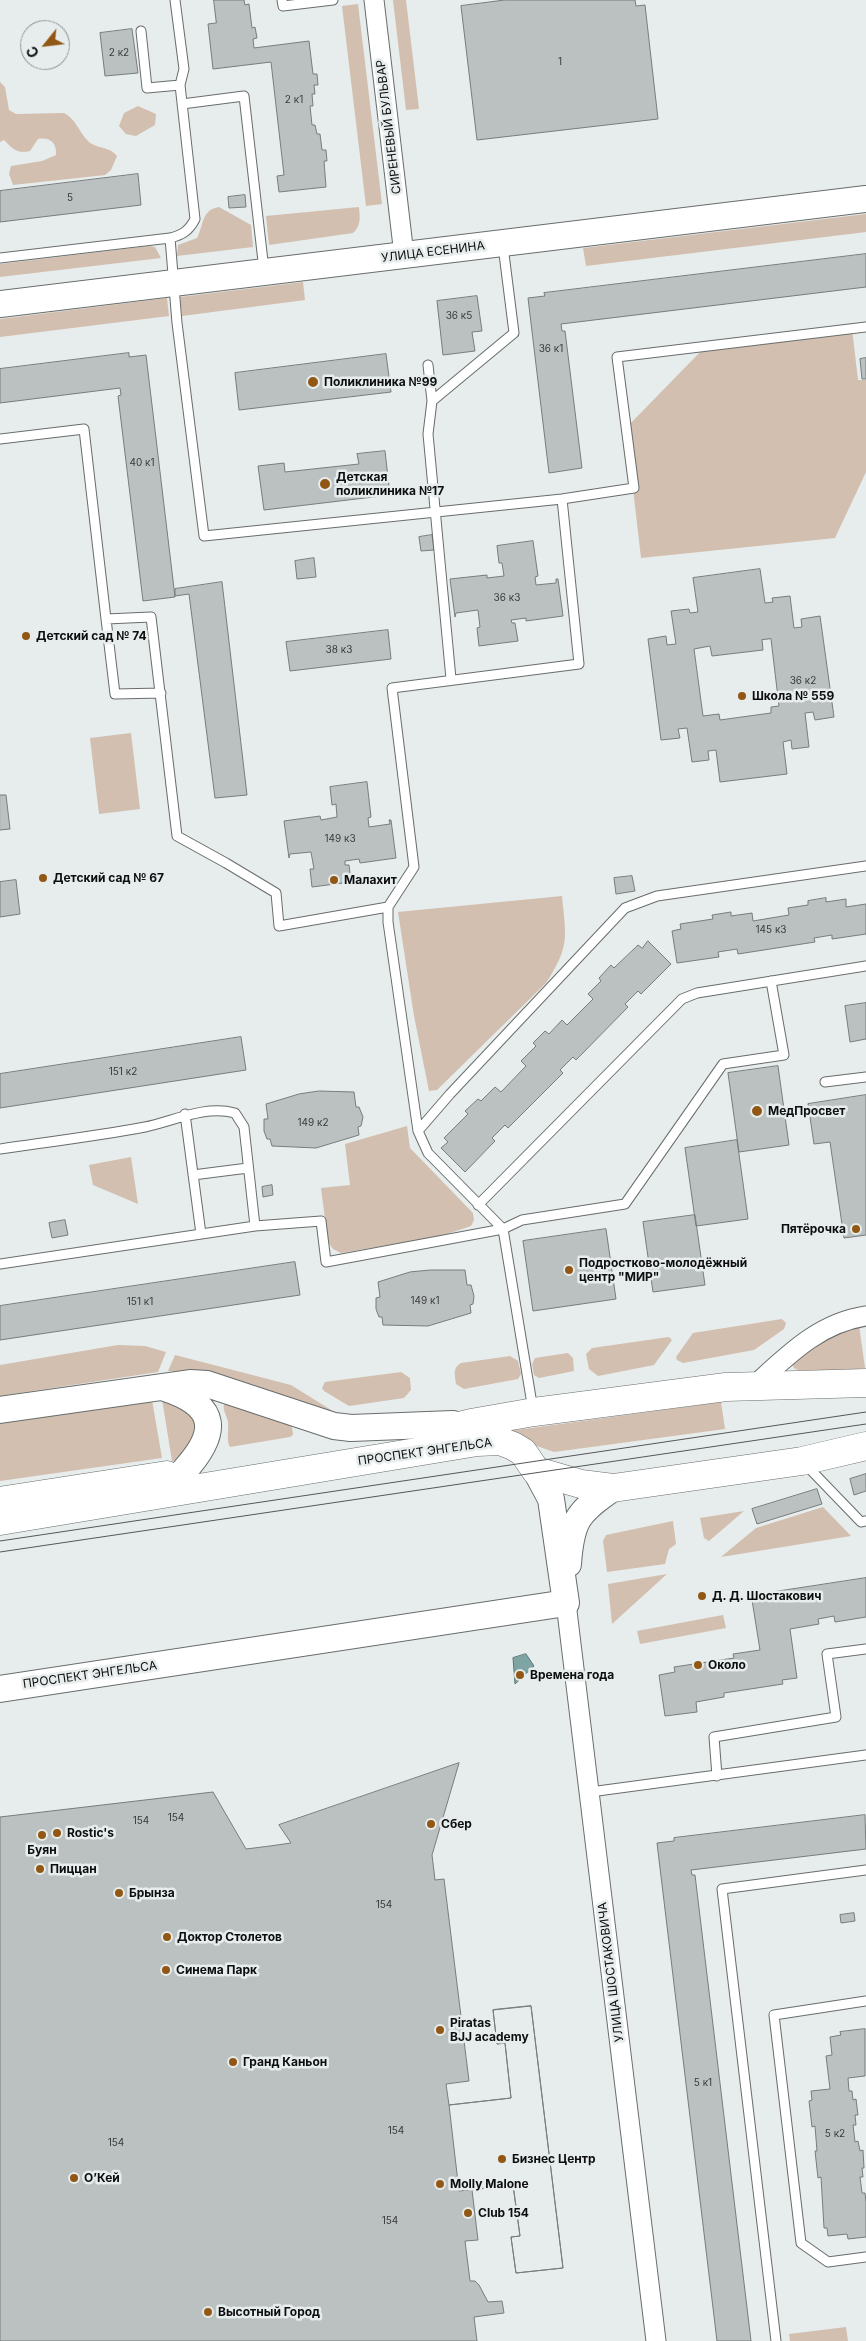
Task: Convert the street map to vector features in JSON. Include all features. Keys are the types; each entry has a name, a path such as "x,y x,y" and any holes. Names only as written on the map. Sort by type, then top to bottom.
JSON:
{"main road":[{"name":"УЛИЦА ЕСЕНИНА","path":"0,304 866,199"},
{"name":"ПРОСПЕКТ ЭНГЕЛЬСА","path":"0,1410 190,1383 207,1384 334,1426 352,1428 471,1423"},
{"name":"ПРОСПЕКТ ЭНГЕЛЬСА","path":"0,1501 424,1434 471,1423 534,1412 726,1387 866,1383"},
{"path":"160,1386 193,1399 202,1407 208,1422 208,1435 204,1446 184,1472"},
{"name":"ПРОСПЕКТ ЭНГЕЛЬСА","path":"0,1521 477,1442 500,1441 513,1446 523,1452 536,1471"},
{"path":"536,1471 581,1484 613,1488 802,1461 866,1446"},
{"name":"УЛИЦА ШОСТАКОВИЧА","path":"536,1471 551,1499 566,1602"},
{"name":"УЛИЦА ШОСТАКОВИЧА","path":"566,1602 570,1544 576,1523 586,1507 613,1488"},
{"name":"ПРОСПЕКТ ЭНГЕЛЬСА","path":"0,1689 566,1602"}],"street":[{"name":"СИРЕНЕВЫЙ БУЛЬВАР","path":"374,0 404,255"},
{"path":"754,1386 811,1337 852,1318 866,1316"},
{"name":"УЛИЦА ШОСТАКОВИЧА","path":"566,1602 656,2341"}],"lane":[{"path":"0,258 170,238 181,235 191,229 195,219 180,85 184,69 175,0"},
{"path":"282,0 283,6 333,0"},
{"path":"141,31 147,88 180,85"},
{"path":"182,104 244,96 264,272"},
{"path":"170,238 173,283 204,536 562,499 634,488 617,357 866,327"},
{"path":"432,401 514,333 503,243"},
{"path":"428,365 432,401 428,434 452,679"},
{"path":"0,439 84,429 115,694 161,693"},
{"path":"534,1412 503,1229 478,1206 428,1152 418,1131 388,922 388,907 414,867 392,688 578,664 562,499"},
{"path":"106,619 151,617 176,836 276,893 279,926 388,907"},
{"path":"418,1131 450,1094 625,908 657,896 866,866"},
{"path":"478,1206 682,998 697,993 866,966"},
{"path":"0,1264 255,1226 321,1221 326,1262 503,1229 522,1220 625,1204 723,1064 784,1055 771,981"},
{"path":"825,1082 866,1077"},
{"path":"0,1149 147,1126 185,1114 226,1111 235,1113 244,1127 255,1226"},
{"path":"185,1114 201,1234"},
{"path":"193,1176 248,1168"},
{"path":"802,1461 861,1522 866,1521"},
{"path":"717,1776 714,1737 836,1717 827,1654 866,1649"},
{"path":"590,1792 866,1755"},
{"path":"776,2341 722,1889 866,1870"},
{"path":"866,2001 774,2015 801,2243 828,2262 866,2257"}],"shaded area":[{"path":"393,0 406,0 419,109 406,110"},
{"path":"358,4 382,204 366,206 342,6"},
{"path":"0,82 5,87 9,110 16,114 64,113 72,119 91,144 110,151 117,156 111,170 105,175 13,185 9,174 11,166 42,161 56,155 56,151 54,144 46,139 38,139 30,151 26,152 16,150 4,140 0,142"},
{"path":"138,106 156,114 155,125 136,136 126,134 119,126 124,113"},
{"path":"219,207 251,225 253,247 177,256 178,245 197,238 206,215 209,211"},
{"path":"359,207 359,225 353,233 269,245 266,216"},
{"path":"866,214 866,232 586,266 583,248"},
{"path":"149,246 155,247 161,258 0,277 0,264"},
{"path":"303,282 305,300 182,316 180,297"},
{"path":"167,298 169,316 0,337 0,319"},
{"path":"852,329 858,380 866,380 866,472 835,538 641,558 626,428 705,347"},
{"path":"131,733 140,809 99,814 90,738"},
{"path":"562,896 565,922 563,950 546,983 437,1090 429,1091 414,1016 398,912"},
{"path":"407,1126 410,1148 473,1213 474,1220 471,1226 441,1236 341,1253 333,1249 328,1242 321,1188 350,1185 345,1144"},
{"path":"131,1157 138,1204 93,1185 89,1165"},
{"path":"782,1319 786,1323 784,1329 754,1350 683,1363 677,1360 676,1357 693,1333"},
{"path":"859,1325 865,1368 831,1372 798,1370 794,1368 792,1364 795,1360 818,1342"},
{"path":"669,1337 672,1340 654,1365 598,1376 589,1369 586,1354 592,1348"},
{"path":"118,1345 145,1346 166,1352 158,1372 0,1396 0,1365"},
{"path":"568,1353 573,1358 574,1371 539,1378 534,1375 532,1364 535,1358"},
{"path":"175,1355 291,1385 352,1423 189,1372 168,1371"},
{"path":"510,1356 518,1361 521,1374 518,1379 464,1389 456,1384 455,1369 461,1363"},
{"path":"401,1372 410,1378 411,1390 404,1398 349,1406 322,1388 325,1382"},
{"path":"171,1397 203,1426 182,1458 172,1461 162,1399"},
{"path":"152,1400 162,1458 0,1481 0,1423"},
{"path":"225,1402 286,1423 292,1427 293,1435 230,1447 228,1422 224,1407"},
{"path":"721,1402 725,1429 554,1452 534,1445 509,1431"},
{"path":"823,1507 851,1536 721,1557 756,1528"},
{"path":"744,1511 709,1541 704,1538 700,1518"},
{"path":"673,1521 676,1544 669,1549 665,1564 607,1572 603,1541 606,1535"},
{"path":"667,1574 612,1624 608,1584"},
{"path":"723,1615 726,1628 640,1644 637,1631"},
{"path":"846,2327 848,2341 790,2341 789,2334"}],"water":[{"name":"Времена года","path":"526,1654 534,1666 515,1684 513,1658"}],"building":[{"path":"214,0 244,0 245,5 249,4 252,28 255,27 257,38 253,39 254,48 309,41 313,74 317,74 318,85 314,85 315,94 312,94 313,106 310,106 312,125 315,125 317,134 320,134 322,150 326,150 327,161 324,161 326,187 279,192 277,176 284,175 271,62 213,69 208,24 216,23"},
{"path":"505,0 635,0 636,6 645,5 658,119 477,140 461,6"},
{"path":"132,29 138,73 105,76 100,33"},
{"path":"138,174 141,205 0,222 0,191"},
{"path":"245,195 246,207 229,208 228,197"},
{"path":"866,254 866,287 561,324 562,331 565,331 582,468 549,473 528,298 545,296 544,293"},
{"path":"477,296 482,331 472,332 475,351 443,355 437,301"},
{"path":"129,353 129,357 146,355 175,597 143,601 118,396 121,395 120,388 0,403 0,369"},
{"name":"Поликлиника №99","path":"386,354 391,392 239,410 235,373"},
{"path":"866,358 866,379 862,379 860,359"},
{"name":"Детская поликлиника №17","path":"385,451 390,495 264,510 258,466 284,463 285,472 359,464 357,454"},
{"path":"432,535 434,550 421,551 419,537"},
{"path":"533,541 538,576 535,577 536,585 556,583 556,579 558,579 563,616 526,621 526,618 511,620 512,623 515,623 518,641 479,646 477,628 480,627 478,610 456,613 455,617 450,579 487,575 487,578 504,576 502,563 499,563 497,546"},
{"path":"314,558 316,577 297,579 295,561"},
{"path":"760,569 765,603 773,602 772,598 790,596 794,628 802,627 801,619 820,616 834,717 815,720 813,712 805,713 809,747 792,749 791,740 783,742 787,774 720,782 716,750 708,751 709,760 692,762 687,728 678,729 680,738 661,740 648,639 666,636 667,645 676,644 671,611 689,609 690,613 698,612 693,578","holes":["771,639 779,706 771,707 771,713 720,720 719,714 703,716 694,649 710,646 712,656 763,650 762,640"]},
{"path":"222,582 247,795 215,798 189,594 175,596 175,589"},
{"path":"388,630 391,659 290,671 286,642"},
{"path":"367,782 371,817 368,818 369,827 390,824 389,820 391,820 396,858 360,863 359,859 345,861 345,865 349,865 351,882 312,887 310,869 314,869 311,852 290,854 289,858 284,821 320,816 321,820 337,817 336,804 332,805 330,787"},
{"path":"0,795 6,795 10,829 0,830"},
{"path":"632,876 635,891 616,894 614,878"},
{"path":"16,880 20,914 0,917 0,882"},
{"path":"826,898 826,902 846,899 846,907 866,904 866,934 832,939 832,935 814,938 815,942 738,954 737,949 718,952 719,957 677,963 672,931 681,929 680,924 713,919 712,915 731,912 731,916 752,913 753,921 789,915 788,908 808,905 808,901"},
{"path":"648,941 671,964 641,994 638,991 625,1004 628,1007 576,1060 573,1057 560,1070 563,1073 508,1128 505,1125 492,1138 495,1141 465,1172 441,1148 448,1142 444,1138 468,1114 465,1111 478,1099 481,1101 495,1087 501,1092 526,1066 521,1061 536,1046 533,1043 545,1031 549,1034 562,1020 567,1025 593,999 588,994 601,981 599,978 611,965 614,968 638,945 642,948"},
{"path":"866,1003 866,1039 850,1042 845,1006"},
{"path":"241,1037 246,1070 0,1108 0,1074"},
{"path":"778,1066 789,1145 739,1152 728,1073"},
{"path":"319,1091 354,1092 356,1107 359,1107 363,1117 361,1126 358,1127 359,1135 316,1148 272,1146 270,1139 267,1139 264,1131 264,1119 268,1119 266,1104 299,1094"},
{"path":"866,1095 866,1235 844,1238 830,1142 814,1144 808,1104"},
{"path":"737,1140 748,1219 696,1226 685,1148"},
{"path":"272,1185 273,1195 263,1197 262,1187"},
{"path":"695,1215 705,1285 653,1292 643,1222"},
{"path":"65,1220 68,1235 52,1238 49,1223"},
{"name":"Подростково-молодёжный центр \"МИР\"","path":"606,1229 616,1299 533,1311 523,1241"},
{"path":"295,1262 300,1295 0,1340 0,1306"},
{"path":"465,1270 467,1285 471,1285 474,1296 473,1304 470,1305 471,1313 428,1326 383,1325 382,1317 379,1317 376,1309 376,1298 380,1297 378,1282 410,1272"},
{"path":"866,1474 866,1491 854,1495 850,1479"},
{"path":"817,1489 822,1504 757,1524 752,1509"},
{"path":"866,1578 866,1617 835,1622 834,1616 818,1619 819,1624 790,1629 797,1678 782,1680 783,1684 724,1693 724,1697 696,1702 697,1712 665,1716 659,1675 675,1672 674,1667 734,1658 733,1654 760,1650 752,1600 769,1597 768,1593"},
{"name":"Гранд Каньон","path":"459,1763 432,1855 435,1880 444,1879 469,2081 446,2084 449,2105 511,2098 505,2043 497,2044 493,2010 531,2006 563,2268 516,2273 511,2237 520,2236 513,2185 472,2190 478,2240 465,2241 470,2281 475,2281 479,2285 488,2302 502,2301 504,2313 474,2317 477,2341 0,2341 0,1817 213,1792 246,1849 291,1843 279,1825"},
{"path":"865,1815 866,1849 691,1870 692,1875 695,1875 751,2341 717,2341 657,1843 674,1841 674,1838"},
{"path":"854,1913 855,1921 841,1923 840,1915"},
{"name":"Бизнес Центр","path":"531,2006 563,2268 516,2273 511,2237 520,2236 513,2185 459,2191 449,2105 511,2098 505,2043 497,2044 493,2010"},
{"path":"865,2029 865,2076 848,2078 849,2091 852,2091 853,2100 856,2099 858,2115 855,2115 856,2125 853,2125 855,2142 858,2141 860,2151 863,2150 863,2177 860,2177 862,2193 865,2193 866,2202 866,2237 848,2239 847,2234 828,2236 827,2228 824,2228 821,2177 818,2178 815,2151 817,2151 815,2126 812,2127 809,2101 812,2100 811,2091 830,2089 826,2056 832,2055 830,2037 841,2035 840,2032"}],"tram line":[{"path":"0,1541 866,1412"},
{"path":"0,1552 866,1424"}],"place":[{"name":"Поликлиника №99","path":"313,382"},
{"name":"Детская поликлиника №17","path":"325,484"},
{"name":"Детский сад № 74","path":"26,636"},
{"name":"Школа № 559","path":"742,696"},
{"name":"Детский сад № 67","path":"43,878"},
{"name":"Малахит","path":"334,880"},
{"name":"МедПросвет","path":"757,1111"},
{"name":"Пятёрочка","path":"856,1229"},
{"name":"Подростково-молодёжный центр \"МИР\"","path":"569,1270"},
{"name":"Д. Д. Шостакович","path":"702,1596"},
{"name":"Около","path":"698,1665"},
{"name":"Времена года","path":"520,1675"},
{"name":"Сбер","path":"431,1824"},
{"name":"Rostic's","path":"57,1833"},
{"name":"Буян","path":"42,1835"},
{"name":"Пиццан","path":"40,1869"},
{"name":"Брынза","path":"119,1893"},
{"name":"Доктор Столетов","path":"167,1937"},
{"name":"Синема Парк","path":"166,1970"},
{"name":"Piratas BJJ academy","path":"440,2030"},
{"name":"Гранд Каньон","path":"233,2062"},
{"name":"Бизнес Центр","path":"502,2159"},
{"name":"О’Кей","path":"74,2178"},
{"name":"Molly Malone","path":"440,2184"},
{"name":"Club 154","path":"468,2213"},
{"name":"Высотный Город","path":"208,2312"}]}
